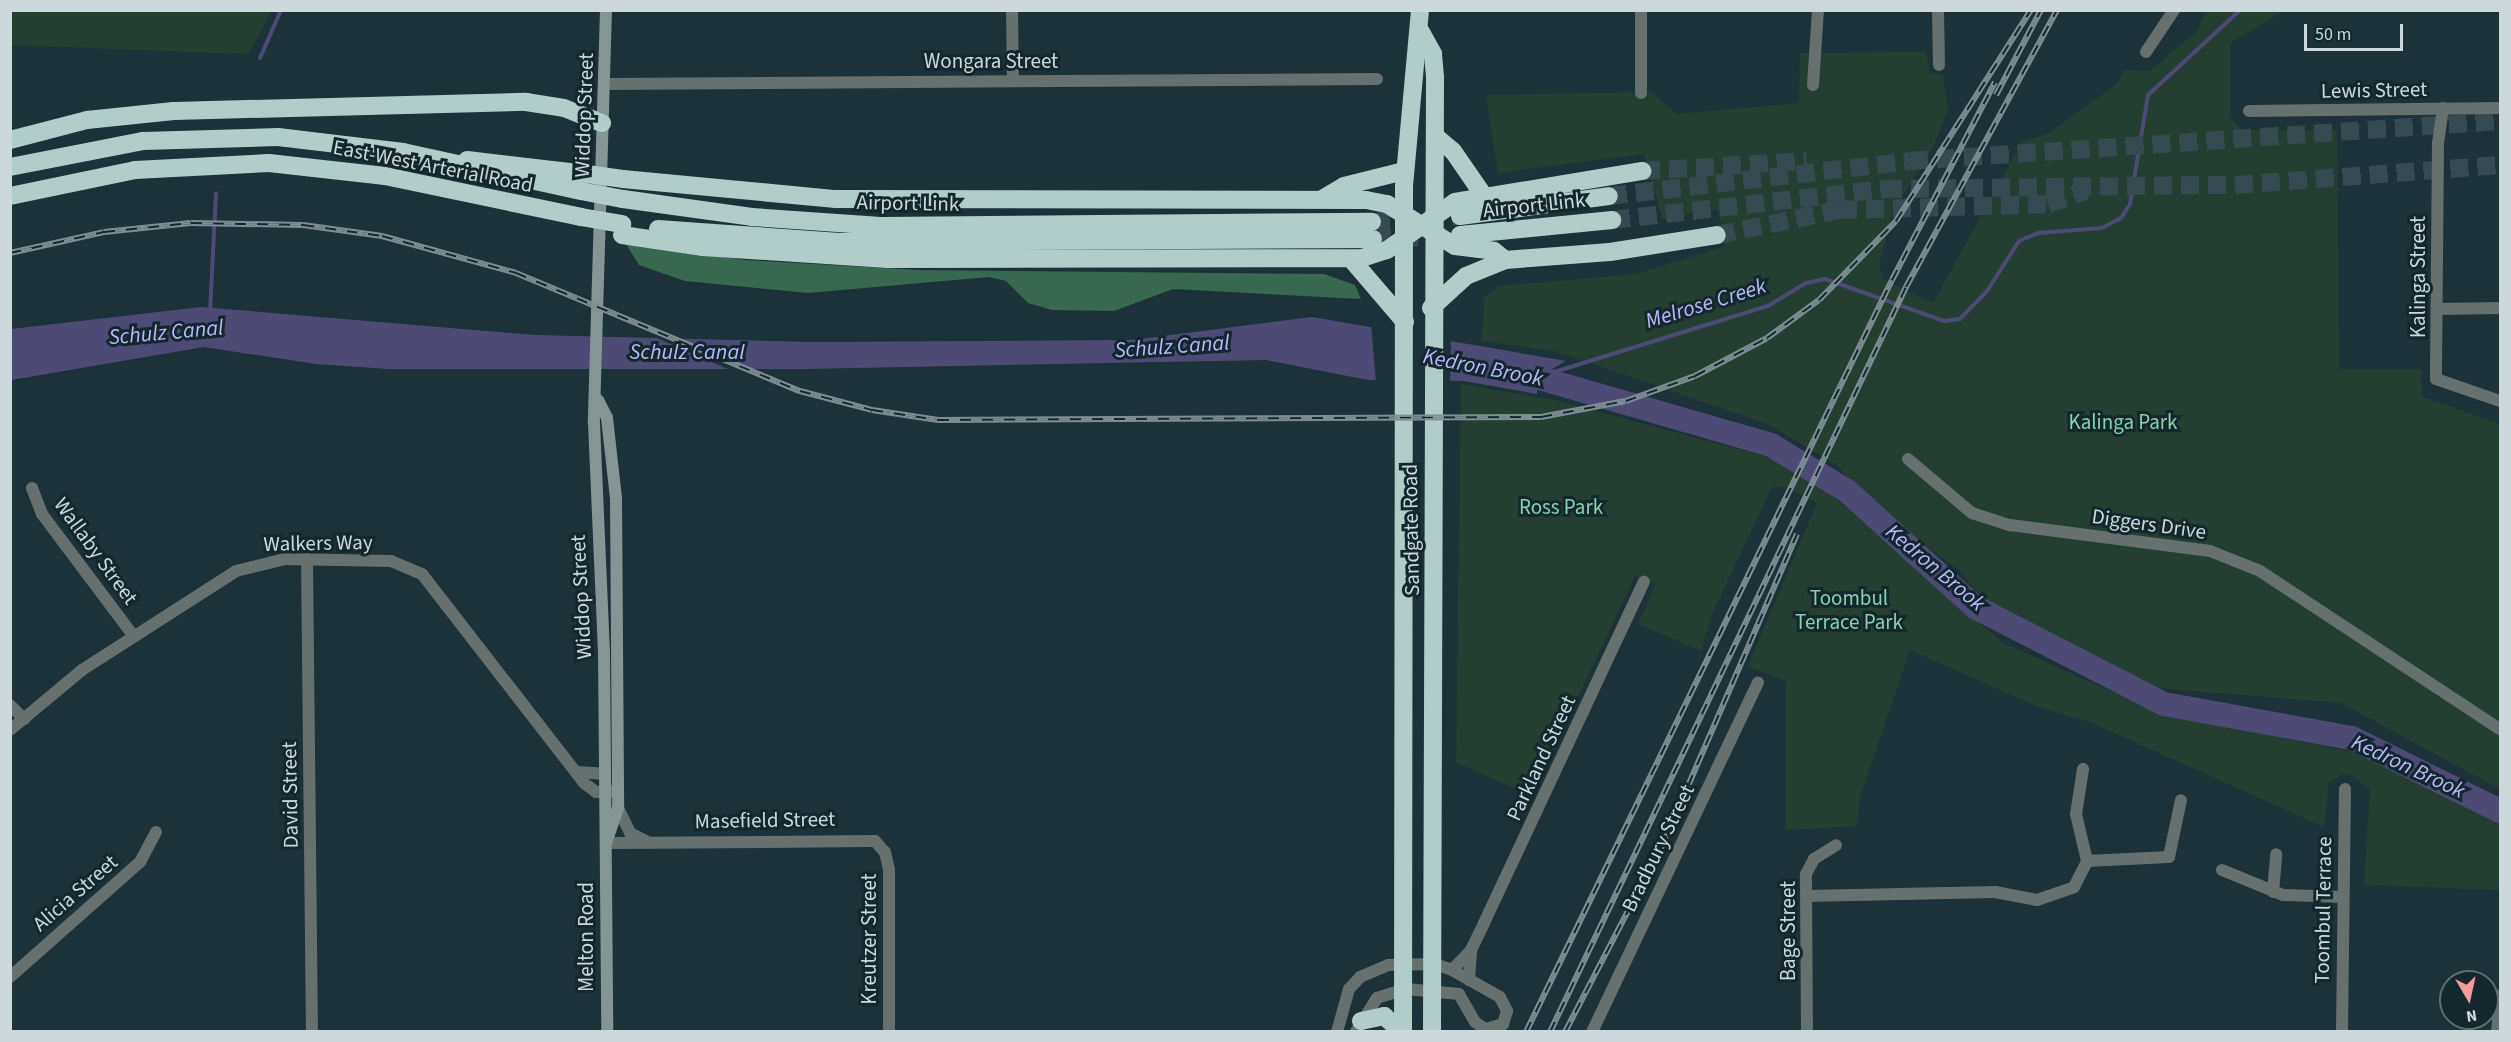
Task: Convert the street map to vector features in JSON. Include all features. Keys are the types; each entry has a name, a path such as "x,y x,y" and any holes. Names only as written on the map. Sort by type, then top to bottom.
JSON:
{"highway":[{"name":"Sandgate Road","path":"1420,10 1421,32 1413,56 1404,171 1418,224 1431,315 1443,967 1434,989 1432,1032"},
{"name":"Sandgate Road","path":"1402,1032 1406,989 1405,322 1418,224 1435,136 1433,54 1421,32"},
{"path":"10,140 87,120 174,111 526,102 564,108 602,123"},
{"name":"East-West Arterial Road","path":"10,167 113,145 231,135 360,144 447,162"},
{"path":"1435,136 1454,151 1484,196"},
{"path":"447,162 486,159 623,179 836,199 1321,199 1374,201 1462,249 1494,251 1505,260"},
{"name":"Airport Link","path":"447,162 623,199 881,226 1372,231 840,242 622,230"},
{"name":"East-West Arterial Road","path":"10,196 135,170 269,163 385,176 561,214 581,222 622,230"},
{"path":"1321,199 1344,186 1404,171"},
{"path":"622,230 778,254 888,259 1351,259 1379,254 1418,224 1455,202 1642,171"},
{"name":"Airport Link","path":"1460,216 1609,196"},
{"name":"Airport Link","path":"1460,235 1612,220"},
{"path":"1431,315 1471,273 1505,260 1610,252 1717,235"},
{"path":"1351,259 1405,322"},
{"path":"1358,1026 1384,1016 1402,1032"}],"street":[{"name":"Widdop Street","path":"604,793 596,332 606,10"},
{"path":"1012,10 1012,80"},
{"path":"1641,10 1641,93"},
{"path":"1813,85 1818,10"},
{"path":"1938,10 1939,65"},
{"path":"2146,52 2174,10"},
{"name":"Wongara Street","path":"605,84 1377,79"},
{"name":"Kalinga Street","path":"2443,108 2438,142 2436,379 2500,401"},
{"name":"Lewis Street","path":"2249,111 2500,108"},
{"path":"2437,309 2500,308"},
{"name":"Widdop Street","path":"598,400 608,418 616,498 619,790"},
{"name":"Diggers Drive","path":"1908,459 1972,513 2010,525 2210,551 2260,571 2500,729"},
{"name":"Wallaby Street","path":"32,488 42,514 133,635"},
{"name":"Walkers Way","path":"10,730 133,635 236,571 267,561 307,559 391,561 417,569 591,789 604,793"},
{"name":"David Street","path":"307,559 312,1032"},
{"name":"Parkland Street","path":"1469,980 1471,950 1644,582"},
{"name":"Bradbury Street","path":"1592,1032 1758,682"},
{"path":"10,705 24,719"},
{"path":"1807,896 1995,892 2037,900 2074,888 2087,861 2076,814 2083,769"},
{"path":"578,772 604,774"},
{"name":"Toombul Terrace","path":"2342,1032 2345,789"},
{"path":"604,793 619,790"},
{"name":"Melton Road","path":"606,843 618,808 619,790"},
{"name":"Melton Road","path":"604,793 607,1032"},
{"path":"2087,861 2169,857 2181,800"},
{"path":"618,808 630,833 646,841"},
{"name":"Alicia Street","path":"10,977 140,862 156,832"},
{"name":"Masefield Street","path":"606,843 867,838 882,847"},
{"name":"Bage Street","path":"1807,1032 1809,866 1836,845"},
{"name":"Kreutzer Street","path":"882,847 889,870 889,1032"},
{"path":"2273,892 2276,854"},
{"path":"2223,870 2273,892 2342,897"},
{"name":"Parkland Street","path":"1443,967 1471,950"},
{"path":"1337,1032 1354,982 1377,968 1406,963 1443,967 1503,1001 1503,1024 1485,1029 1459,994 1434,989 1406,989 1377,998 1358,1026"},
{"path":"2497,1032 2500,995"}],"green space":[{"path":"10,11 272,11 248,54 11,45"},
{"name":"Kalinga Park","path":"2205,11 2284,11 2230,43 2230,117 2242,130 2337,130 2339,369 2421,369 2422,397 2500,424 2500,789 2341,703 2158,688 1989,608 1961,572 1866,501 1837,465 1768,424 1555,351 1482,341 1484,298 1499,286 1636,274 1726,246 1717,209 1662,219 1644,154 1498,173 1486,95 1652,92 1677,114 1799,103 1800,53 1926,52 1930,73 1943,74 1948,110 1933,147 1893,211 1879,266 1883,279 1933,303 2022,142 2049,133 2118,83 2124,70 2150,71 2198,30"},
{"path":"626,244 746,260 918,270 1324,274 1355,285 1361,299 1173,289 1114,311 1052,310 1028,303 1006,281 989,277 808,293 685,281 639,265"},
{"path":"1461,384 1559,401 1768,457 1828,492 2003,643 2160,713 2353,752 2500,823 2500,890 2364,885 2370,790 2353,776 2342,774 2329,783 2324,827 2090,722 2041,708 1910,650 1859,800 1857,826 1786,830 1786,681 1748,666 1817,503 1785,487 1772,487 1712,614 1701,651 1638,624 1656,584 1635,576 1531,796 1456,762"}],"water":[{"name":"Schulz Canal","path":"201,307 535,335 812,342 1132,340 1312,317 1566,361 1538,377 1537,394 1464,381 1368,380 1266,360 804,369 389,369 316,364 204,347 11,380 11,329"}],"pier":[{"path":"1371,323 1451,338 1450,384 1376,383"},
{"path":"650,335 673,336 757,372 735,372"}],"waterway":[{"path":"260,58 281,10"},
{"name":"Melrose Creek","path":"1538,377 1768,306 1806,283 1825,279 1944,321 1960,319 1987,291 2019,241 2038,233 2102,228 2121,218 2130,204 2148,95 2240,10"},
{"name":"Schulz Canal","path":"210,312 216,193"},
{"name":"Kedron Brook","path":"1508,369 1771,445 1847,491 1975,607 2164,704 2352,738 2500,811"}],"tunnel":[{"path":"1609,196 1910,161 2500,121"},
{"path":"1642,171 1807,161"},
{"path":"1612,220 1884,189 2235,185 2500,165"},
{"path":"1717,235 1839,210 2048,204 2086,191"},
{"path":"1372,222 1460,216"},
{"path":"1373,239 1447,236"}],"railway":[{"path":"10,253 104,232 191,223 303,225 382,236 516,273 800,391 872,410 938,420 1541,417 1626,401 1695,376 1767,338 1819,300 1896,221 2031,10"},
{"path":"1996,95 2041,10"},
{"path":"1550,1032 1906,287 2057,10"},
{"path":"1526,1032 1892,280 1995,82"},
{"path":"1565,1032 1662,846 1797,534"}],"park label":[{"name":"Ross Park","path":"1561,507"},
{"name":"Toombul Terrace Park","path":"1849,610"}]}
